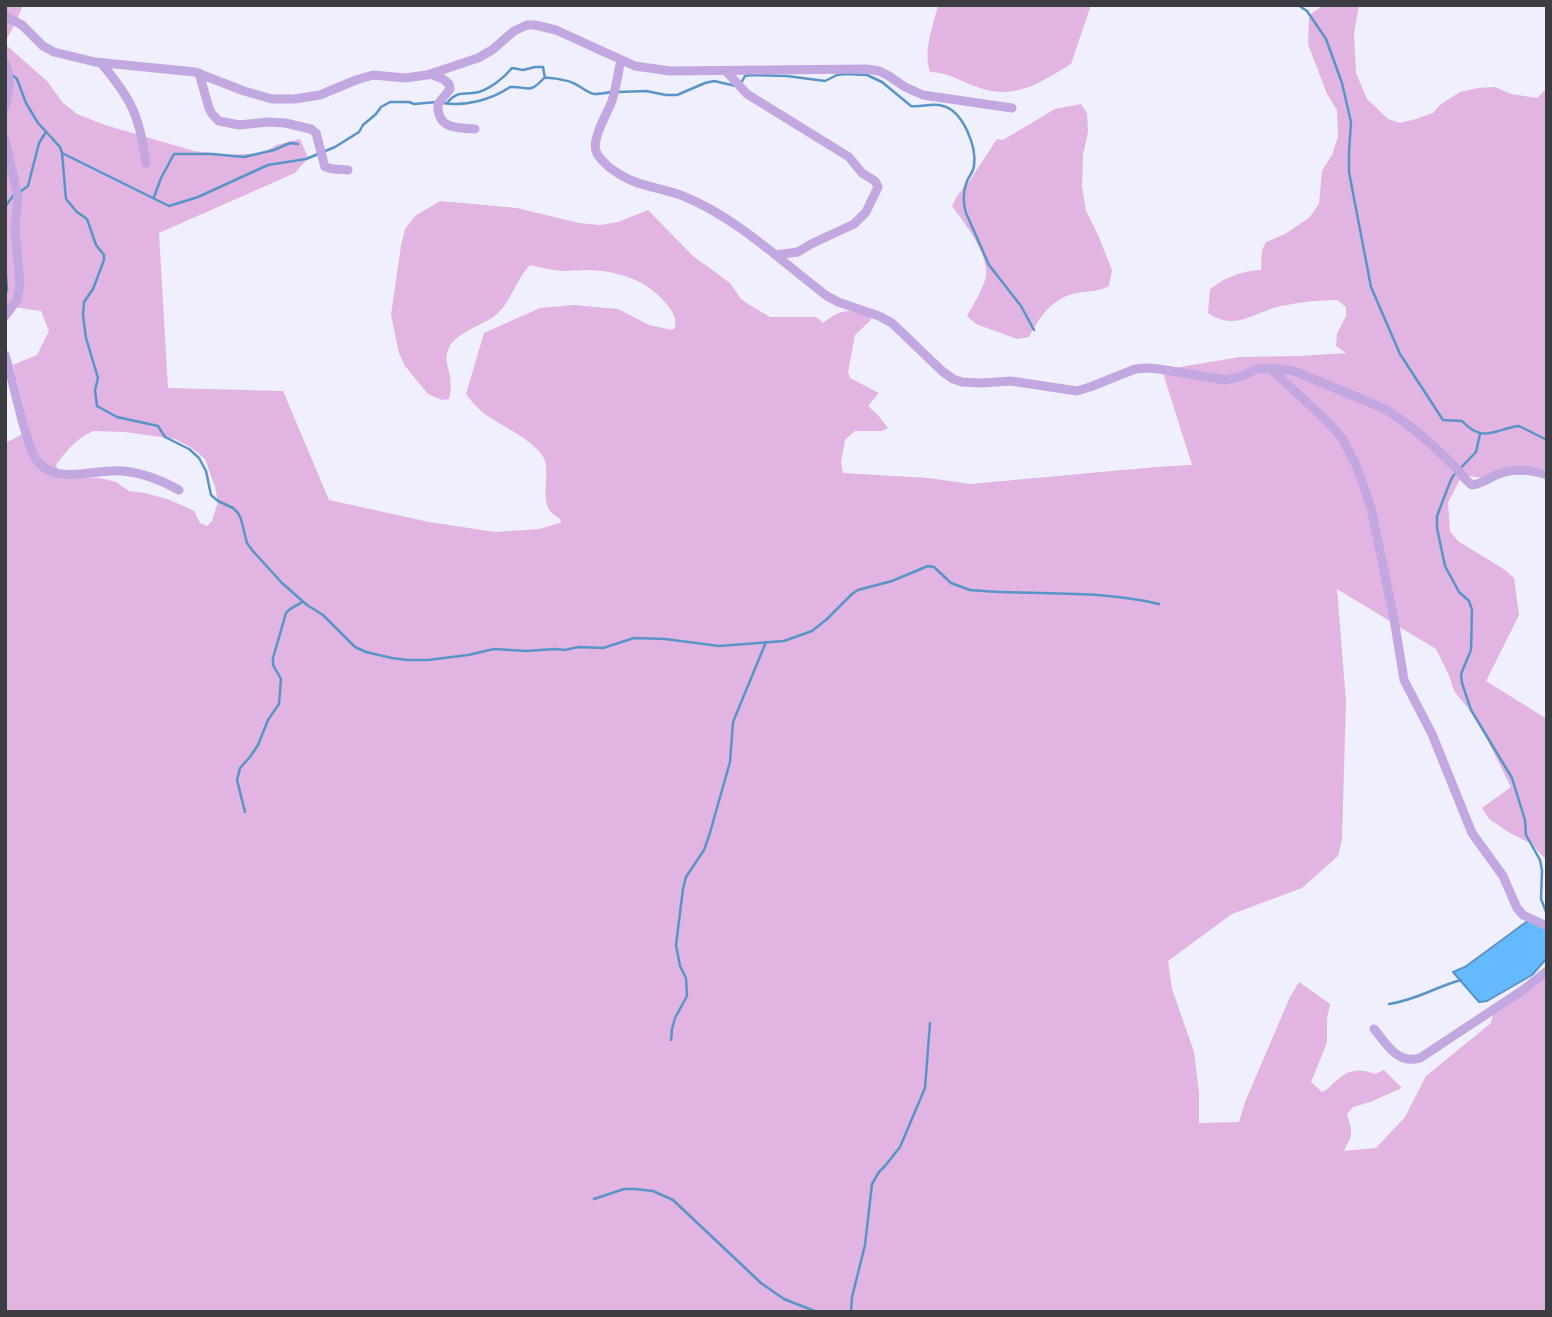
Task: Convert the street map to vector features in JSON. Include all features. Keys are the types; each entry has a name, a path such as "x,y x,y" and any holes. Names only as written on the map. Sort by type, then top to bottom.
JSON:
{"street":[{"path":"5,16 22,25 49,50 64,55 101,63 199,73 244,92 272,99 320,94 373,75 405,78 430,74 488,53 514,31 527,24 556,30 635,66 649,69 866,69 879,71 914,93 1012,107"},
{"path":"621,60 612,99 595,142 598,156 631,182 680,195 742,230 827,296 892,323 953,379 981,383 1011,381 1077,391 1135,369 1148,368 1226,380 1257,369 1294,371 1383,408 1404,421 1472,485 1512,471 1528,470 1547,475"},
{"path":"5,63 9,79 5,107"},
{"path":"101,63 132,104 146,163"},
{"path":"726,71 747,94 849,157 878,187 866,212 854,224 798,252 775,255"},
{"path":"199,73 209,108 219,121 239,125 285,123 312,129 316,133 325,167 348,170"},
{"path":"430,74 447,81 450,87 438,104 438,112 443,122 452,127 475,129"},
{"path":"5,139 18,197 15,228 20,285 17,300 5,316"},
{"path":"5,355 33,455 41,466 59,474 112,471 140,474 155,478 179,491"},
{"path":"1270,368 1335,429 1351,454 1371,508 1404,680 1432,734 1472,833 1503,876 1517,908 1523,915 1547,926"},
{"path":"1374,1029 1394,1054 1414,1060 1420,1058 1523,990 1547,971"}],"shaded area":[{"path":"5,5 23,5 5,42"},
{"path":"938,5 1091,5 1071,64 1026,88 1003,92 991,91 930,72 928,47"},
{"path":"1324,5 1359,5 1354,34 1356,73 1367,99 1388,119 1400,123 1433,113 1441,104 1460,92 1495,87 1511,94 1537,98 1547,88 1547,470 1524,468 1493,477 1467,476 1459,481 1448,503 1450,531 1458,541 1514,578 1519,615 1486,681 1547,719 1547,861 1532,844 1489,819 1482,808 1511,787 1477,719 1454,691 1436,649 1337,589 1346,701 1342,839 1338,856 1302,888 1232,914 1168,961 1172,989 1194,1052 1199,1093 1199,1123 1239,1122 1290,997 1299,982 1330,1004 1327,1043 1311,1082 1322,1092 1347,1073 1366,1071 1375,1074 1384,1070 1402,1088 1353,1107 1347,1114 1351,1136 1344,1151 1376,1148 1405,1117 1426,1076 1491,1023 1495,1007 1547,970 1547,1312 5,1312 5,443 29,431 13,365 37,355 49,331 41,311 13,307 5,319 5,44 47,81 63,103 77,114 105,125 194,151 229,155 263,153 276,145 300,139 308,158 295,173 159,233 168,388 283,391 329,500 429,522 495,532 539,529 560,523 561,520 548,507 546,468 542,455 529,442 480,410 466,394 484,333 540,308 574,305 618,309 649,325 672,330 675,328 675,320 671,310 656,293 620,274 589,270 562,271 530,265 496,315 456,338 451,344 446,357 451,383 449,399 442,400 428,394 405,366 399,353 391,315 405,229 415,216 440,201 517,208 579,223 600,225 618,222 648,210 693,256 730,283 741,299 770,317 815,317 823,323 846,311 871,317 855,335 848,372 850,378 879,393 868,406 888,428 882,431 855,431 845,440 841,463 843,473 929,478 970,484 1192,465 1162,370 1240,357 1346,353 1336,346 1337,334 1346,316 1346,307 1337,300 1288,305 1236,321 1227,321 1208,313 1210,289 1234,275 1261,270 1262,250 1266,242 1285,234 1309,218 1319,204 1322,171 1332,155 1338,137 1337,110 1327,94 1308,44 1309,18","holes":["93,431 125,432 175,439 205,459 218,502 212,521 207,526 200,523 194,511 170,500 129,491 116,482 100,478 67,477 58,471 56,465 64,454 87,434"]},
{"path":"1081,104 1087,113 1088,132 1083,155 1082,186 1086,211 1112,270 1109,286 1072,294 1056,302 1044,313 1029,337 1017,339 976,324 967,316 983,286 986,267 975,239 952,206 997,139 1003,140 1055,109"}],"water":[{"path":"1529,920 1547,927 1547,958 1532,975 1487,1001 1479,1002 1453,972 1465,967"}],"waterway":[{"path":"1298,5 1307,11 1326,39 1342,83 1351,122 1349,172 1371,287 1400,354 1443,420 1462,421 1470,428 1483,433 1519,426 1547,440"},
{"path":"447,103 458,94 479,92 488,88 512,68 523,70 543,67 545,78"},
{"path":"12,75 17,79 26,103 38,123 60,147 66,199 87,219 96,245 104,255 93,289 84,302 83,315 86,338 98,378 95,390 97,406 117,417 158,426 165,437 189,449 199,458 206,471 211,495 238,513 247,543 252,550 282,583 323,615 355,647 392,658 428,660 494,649 526,651 603,648 634,638 719,646 784,641 812,631 858,590 892,581 928,566 934,567 951,583 970,590 1112,596 1159,604"},
{"path":"741,83 745,76 751,75 825,81 837,75 867,75 882,82 911,106 935,105 950,109 962,122 973,149 974,166 964,193 966,213 989,265 1021,306 1034,330"},
{"path":"443,103 478,101 510,87 531,88 544,78"},
{"path":"545,78 571,82 594,94 611,92"},
{"path":"618,92 646,91 677,95 714,81 736,86"},
{"path":"62,153 169,206 198,197 268,165 306,159 335,147 359,132 381,107 390,102 437,102"},
{"path":"21,191 28,186 39,143 46,132"},
{"path":"154,197 174,154 244,157 290,143 298,144"},
{"path":"5,207 15,193"},
{"path":"5,262 5,295"},
{"path":"1480,434 1476,452 1450,482 1437,516 1437,528 1445,566 1459,592 1469,601 1472,610 1471,650 1461,674 1462,683 1471,710 1512,778 1525,820 1526,835 1540,860 1541,899 1547,914"},
{"path":"245,812 237,780 240,768 258,745 268,720 279,704 281,679 273,665 273,658 286,613 302,602"},
{"path":"671,1040 675,1018 687,996 686,978 680,966 676,945 683,889 686,877 704,850 709,836 730,762 733,722 766,642"},
{"path":"1389,1004 1408,1000 1461,980"},
{"path":"851,1312 865,1245 872,1184 900,1147 925,1088 930,1023"},
{"path":"594,1199 624,1189 635,1189 653,1191 673,1200 761,1283 784,1299 817,1312"}]}
